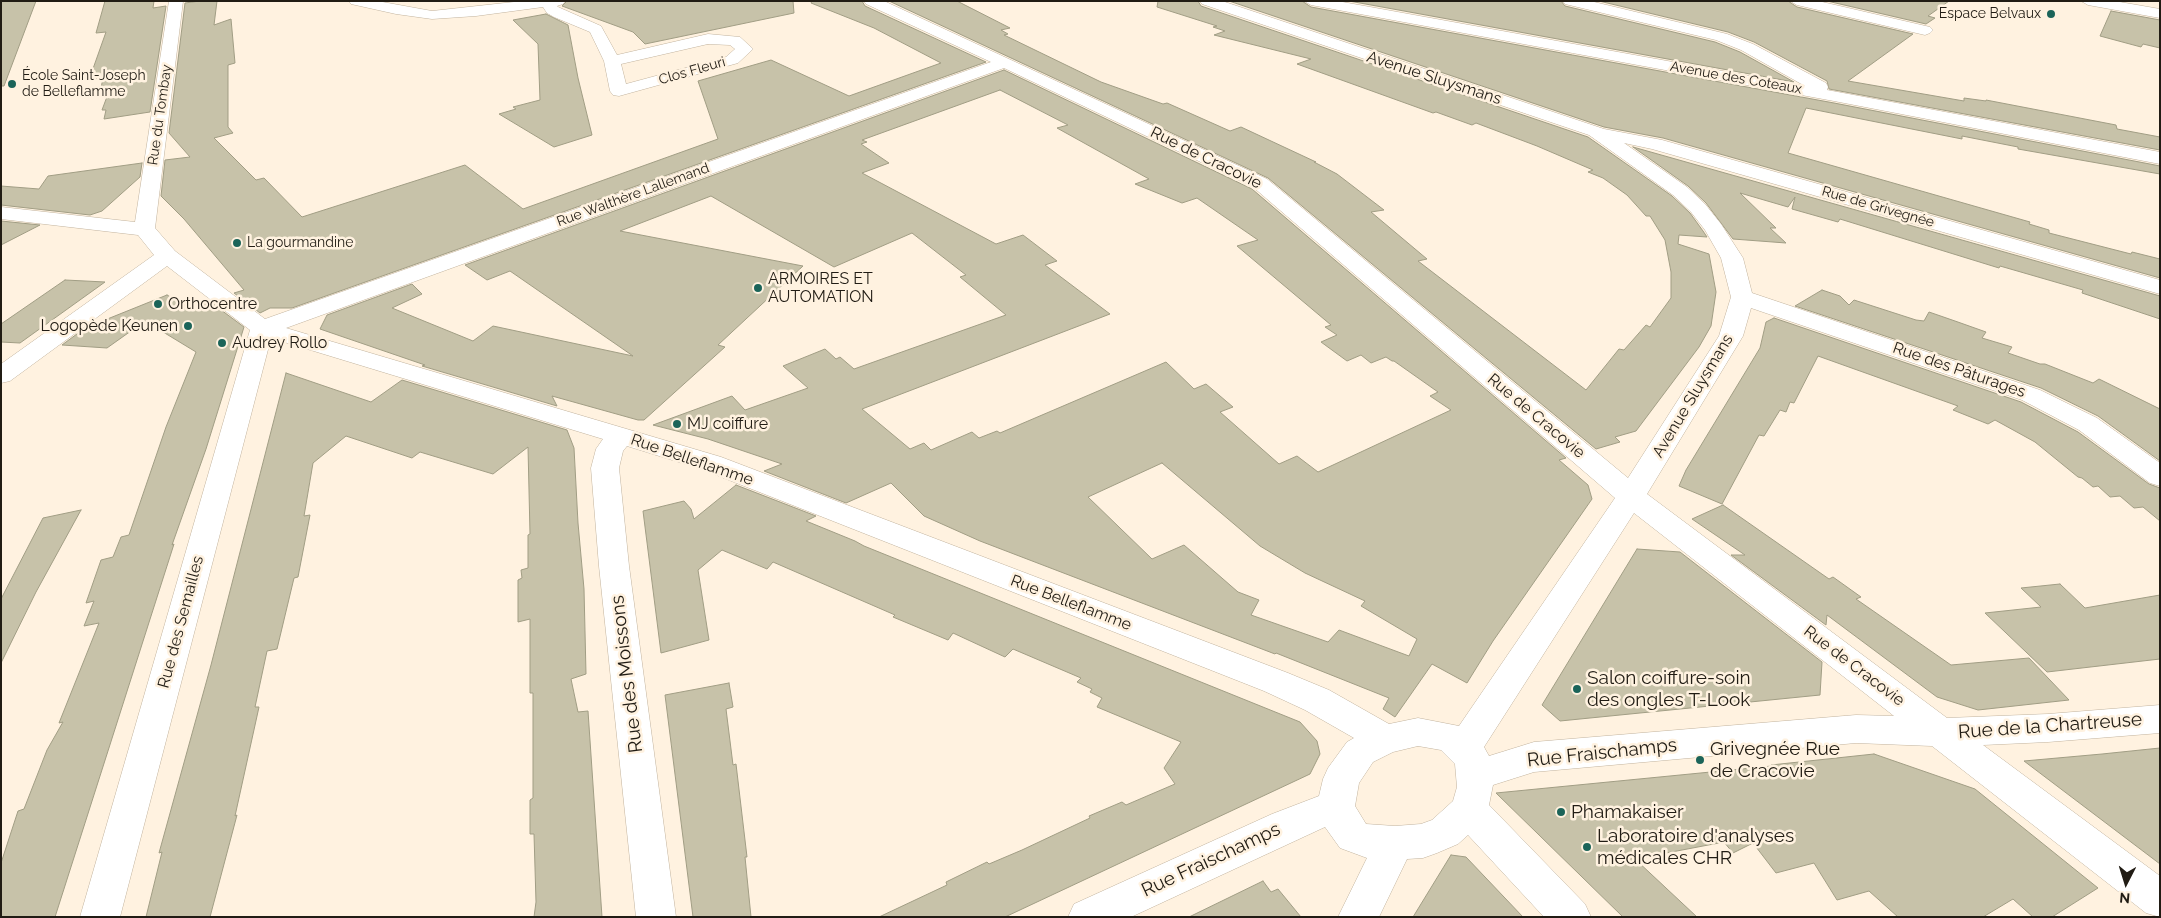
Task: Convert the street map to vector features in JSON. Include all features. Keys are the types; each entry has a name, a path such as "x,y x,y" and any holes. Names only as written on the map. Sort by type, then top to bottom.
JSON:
{"street":[{"name":"Rue du Tombay","path":"144,229 176,1"},
{"path":"356,1 396,10 432,15 476,12 553,2"},
{"name":"Rue de Cracovie","path":"871,1 1005,62 1260,183 1631,496 2160,900"},
{"name":"Avenue Sluysmans","path":"1207,1 1594,131 1680,191 1698,208 1714,228 1732,258 1742,297 1731,336 1631,496 1469,778"},
{"name":"Avenue des Coteaux","path":"1311,1 1834,96 2160,158"},
{"path":"1570,1 1721,36 1799,74 1834,96"},
{"path":"1797,1 1925,30"},
{"path":"2088,1 2160,14"},
{"name":"Clos Fleuri","path":"553,2 552,10 593,26 612,61 619,91 732,60 745,49 734,40 708,39 612,61"},
{"name":"Rue Walthère Lallemand","path":"262,328 1005,62"},
{"name":"Rue de Grivegnée","path":"1594,131 1654,144 2160,287"},
{"path":"1,214 144,229"},
{"name":"Rue Belleflamme","path":"144,229 167,256 262,328 711,463 1276,682 1317,700 1385,739"},
{"path":"1,376 167,256"},
{"name":"Rue des Pâturages","path":"1742,297 2031,395 2088,424 2160,477"},
{"name":"Rue des Semailles","path":"100,917 262,328"},
{"name":"Rue des Moissons","path":"621,436 610,449 605,468 614,566 656,917"},
{"name":"Rue de la Chartreuse","path":"1940,732 2048,728 2160,719"},
{"name":"Rue Fraischamps","path":"1469,778 1534,757 1856,729 1940,732"},
{"path":"1469,778 1446,832 1424,840 1396,843 1370,842 1353,836 1340,819 1336,806 1341,779 1360,752 1385,739 1418,732 1450,737 1469,778 1571,917"},
{"name":"Rue Fraischamps","path":"1088,917 1285,826 1336,806"},
{"path":"1358,917 1396,843"}],"building":[{"path":"1,1 36,1 4,86 1,86"},
{"path":"105,1 154,1 153,8 166,6 150,112 104,119 106,110 102,110 108,94 100,95 103,77 89,80 106,32 96,33"},
{"path":"217,1 214,25 231,19 235,63 228,65 228,127 233,133 214,138 256,180 264,178 302,217 465,165 523,209 718,139 698,81 771,60 849,96 941,63 874,28 811,3 812,1 862,1 865,6 986,62 292,308 270,308 260,313 234,293 244,290 184,219 161,196 165,160 190,157 169,133 185,3"},
{"path":"567,1 793,1 794,13 645,44 633,32 562,6"},
{"path":"889,1 957,1 1010,28 1001,30 1008,34 1004,35 1101,82 1163,104 1167,103 1230,131 1241,127 1316,162 1314,162 1337,174 1384,210 1371,212 1427,259 1418,261 1586,390 1619,349 1624,350 1646,325 1650,327 1671,298 1671,272 1665,240 1650,216 1646,216 1627,195 1603,178 1588,172 1593,170 1537,146 1476,123 1472,125 1436,112 1433,113 1297,64 1311,59 1214,35 1225,31 1213,27 1217,26 1157,7 1158,1 1198,1 1201,6 1588,137 1672,196 1690,213 1707,237 1679,235 1678,244 1709,254 1716,292 1711,326 1699,347 1636,431 1615,437 1620,442 1596,449 1268,178"},
{"path":"1229,1 1302,1 1311,7 1834,103 2160,166 2160,174 2018,149 2018,147 1962,136 1962,139 1806,108 1788,153 2030,222 2029,224 2049,230 2049,233 2131,254 2132,252 2160,259 2160,278 1663,138 1604,127"},
{"path":"1349,1 1561,1 1565,6 1715,42 1740,52 1794,82"},
{"path":"1599,1 1788,1 1797,7 1913,34 1848,81 1964,101 1964,98 1986,100 2116,125 2117,129 2160,137 2160,150 1829,89 1827,81 1754,42 1728,32"},
{"path":"1827,1 1949,1 1928,16 1935,18 1926,24"},
{"path":"2111,11 2160,20 2160,48 2143,44 2141,47 2100,36"},
{"path":"546,14 568,25 578,78 592,135 554,147 499,114 516,109 513,107 540,100 538,44 513,20"},
{"path":"1004,70 1252,189 1566,458 1559,460 1588,485 1592,499 1493,641 1467,683 1432,664 1395,717 1383,709 1389,698 1276,653 980,541 924,516 891,483 846,503 764,471 782,464 708,439 653,425 732,396 745,410 808,388 783,366 825,349 836,359 840,357 854,369 1006,315 960,277 966,275 912,233 834,267 711,196 620,231 803,266 718,345 725,347 644,420 638,420 552,396 557,406 422,366 425,365 320,329 327,315 412,284 422,294 392,308 473,341 493,326 633,356 510,271 487,280 465,265","holes":["1000,90 1068,125 1057,128 1149,179 1135,184 1182,203 1197,198 1258,240 1237,246 1331,325 1325,327 1337,335 1321,342 1347,361 1361,355 1371,363 1386,357 1394,361 1438,392 1430,396 1451,410 1318,472 1297,456 1279,464 1220,412 1233,407 1206,384 1194,389 1166,362 1000,433 997,431 979,438 972,432 931,450 924,443 910,449 862,409 1110,314 1045,265 1057,261 1023,235 996,244 862,173 889,163 861,144 867,142 862,140","1162,463 1260,546 1305,573 1365,601 1361,606 1417,639 1409,656 1339,630 1328,642 1251,615 1259,600 1238,592 1184,545 1152,559 1088,497"]},
{"path":"1633,147 2160,296 2160,319 2082,293 2083,290 2000,266 1999,268 1840,219 1838,222 1792,209 1795,197 1788,207 1740,193 1776,228 1770,228 1786,243 1733,239 1706,203 1688,186"},
{"path":"142,163 140,177 102,211 90,215 1,205 1,186 39,189 48,176"},
{"path":"1,221 40,225 1,245"},
{"path":"65,280 105,282 20,343 1,342 1,324"},
{"path":"1822,290 1840,296 1849,305 1854,300 1916,320 1924,321 1929,312 1955,321 1986,332 1982,338 2012,347 2008,353 2045,364 2093,383 2099,379 2160,409 2160,461 2098,416 2041,388 1795,306"},
{"path":"167,295 190,308 209,301 244,327 206,449 172,545 174,544 55,917 1,917 1,863 18,811 24,809 47,750 63,722 59,723 99,623 84,626 94,601 86,603 101,560 113,557 121,537 129,535 166,427 196,352 145,321 107,348 62,345 85,328"},
{"path":"1774,318 2021,402 2078,432 2149,484 2160,488 2160,521 2143,507 2134,508 2120,496 2110,497 2098,486 2093,487 2035,442 1995,420 1988,424 1953,410 1958,406 1818,356 1794,403 1790,402 1786,412 1780,410 1764,436 1759,435 1722,504 1679,486 1686,470 1760,348 1766,322"},
{"path":"286,373 371,402 402,380 567,430 574,448 584,589 586,674 571,679 578,712 588,711 602,917 534,917 536,902 534,834 530,834 530,800 533,798 533,693 530,693 530,619 518,622 518,580 522,578 521,570 528,568 528,535 530,534 528,447 493,474 420,452 412,458 346,436 313,463 304,516 310,515 298,577 294,578 277,649 267,651 255,707 259,707 235,816 237,815 210,917 146,917 162,852 159,853 211,665"},
{"path":"736,485 816,516 806,521 864,546 1300,722 1317,741 1320,754 1310,774 1005,917 879,917 947,885 946,882 987,862 989,864 1022,850 1090,818 1089,816 1122,802 1126,805 1175,784 1164,768 1181,742 1097,707 1102,698 1090,692 1092,689 1077,682 1081,678 1013,649 1005,657 953,633 948,640 773,562 767,569 722,550 698,570 709,640 661,653 643,511 684,501 691,509 694,519"},
{"path":"1723,505 1829,579 1833,577 1861,597 1856,599 1951,665 2029,658 2069,700 1978,710 1937,697 1827,615 1826,625 1731,555 1745,555 1692,519"},
{"path":"81,510 36,592 1,663 1,599 43,518"},
{"path":"1637,549 1680,552 1822,662 1820,695 1560,721 1542,705"},
{"path":"2060,584 2085,608 2160,595 2160,659 2047,672 1985,613 2041,607 2021,588"},
{"path":"729,683 733,707 726,709 733,765 736,764 747,857 745,857 751,917 693,917 665,695"},
{"path":"2160,748 2160,864 2024,761 2102,754"},
{"path":"1874,754 1975,789 2098,888 2052,917 2033,917 2013,899 1983,917 1898,917 1869,891 1837,900 1814,863 1776,873 1753,843 1733,853 1724,842 1635,859 1697,917 1623,917 1496,793 1772,766"},
{"path":"1451,855 1466,857 1523,917 1413,917"},
{"path":"1263,881 1271,892 1278,889 1301,917 1189,917"}],"place":[{"name":"Espace Belvaux","path":"2051,14"},
{"name":"École Saint-Joseph de Belleflamme","path":"12,84"},
{"name":"La gourmandine","path":"237,243"},
{"name":"ARMOIRES ET AUTOMATION","path":"758,288"},
{"name":"Orthocentre","path":"158,304"},
{"name":"Logopède Keunen","path":"188,326"},
{"name":"Audrey Rollo","path":"222,343"},
{"name":"MJ coiffure","path":"677,424"},
{"name":"Salon coiffure-soin des ongles T-Look","path":"1577,689"},
{"name":"Grivegnée Rue de Cracovie","path":"1700,760"},
{"name":"Phamakaiser","path":"1561,812"},
{"name":"Laboratoire d'analyses médicales CHR","path":"1587,847"}]}
